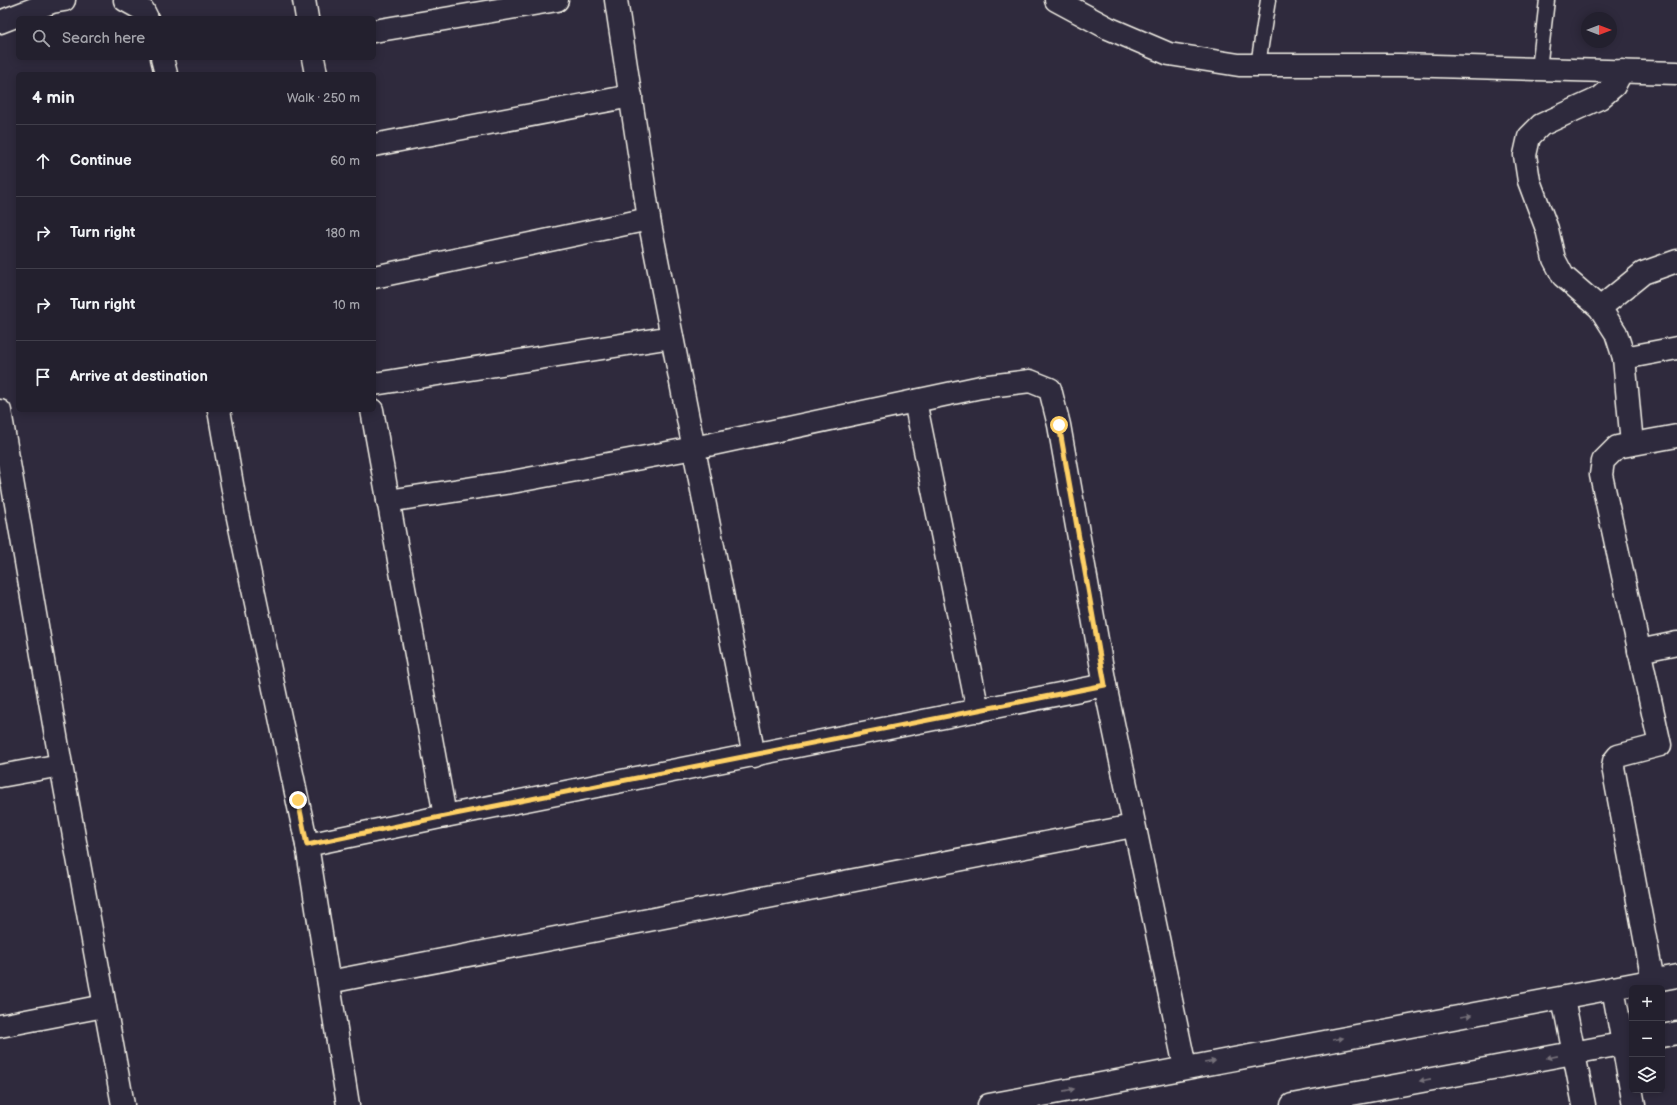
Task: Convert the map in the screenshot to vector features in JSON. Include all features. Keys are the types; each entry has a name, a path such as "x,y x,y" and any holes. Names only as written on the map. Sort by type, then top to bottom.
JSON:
{"street":[{"path":"0,22 52,2 64,0"},
{"path":"125,0 143,10 146,16"},
{"path":"304,0 307,16"},
{"path":"376,31 557,0"},
{"path":"616,0 650,219 754,756"},
{"path":"1056,0 1108,28 1169,54 1239,65 1400,65 1677,73"},
{"path":"162,60 166,72"},
{"path":"313,60 316,72"},
{"path":"1622,71 1614,86 1600,98 1541,125 1529,137 1525,155 1529,181 1547,230 1554,259 1563,276 1600,308 1616,333 1624,358 1632,444"},
{"path":"376,145 631,96"},
{"path":"376,277 650,219"},
{"path":"1600,308 1643,273 1677,261"},
{"path":"376,384 672,337"},
{"path":"1624,358 1677,348"},
{"path":"388,501 512,482 694,448 981,387 1030,381 1050,389 1059,425 1105,685 1133,826 1186,1067"},
{"path":"915,401 978,711"},
{"path":"0,411 61,766 104,1006 124,1105"},
{"path":"218,412 237,513 307,845 348,1105"},
{"path":"372,412 445,816"},
{"path":"1652,981 1613,767 1614,761 1618,756 1668,744 1639,651 1601,474 1603,461 1617,448 1677,436"},
{"path":"1639,651 1677,643"},
{"path":"307,845 445,816 754,756 1105,685"},
{"path":"0,776 61,766"},
{"path":"329,982 1133,826"},
{"path":"989,1105 1677,976"},
{"path":"1613,988 1627,1043 1634,1105"},
{"path":"1563,998 1575,1052 1584,1105"},
{"path":"0,1026 104,1006"},
{"path":"1665,1035 1677,1033"},
{"path":"1292,1105 1627,1043"}],"lane":[{"path":"1258,65 1268,0"},
{"path":"1539,69 1547,0"}],"route":[{"path":"298,800 307,845 445,816 754,756 1105,685 1059,425"}]}
